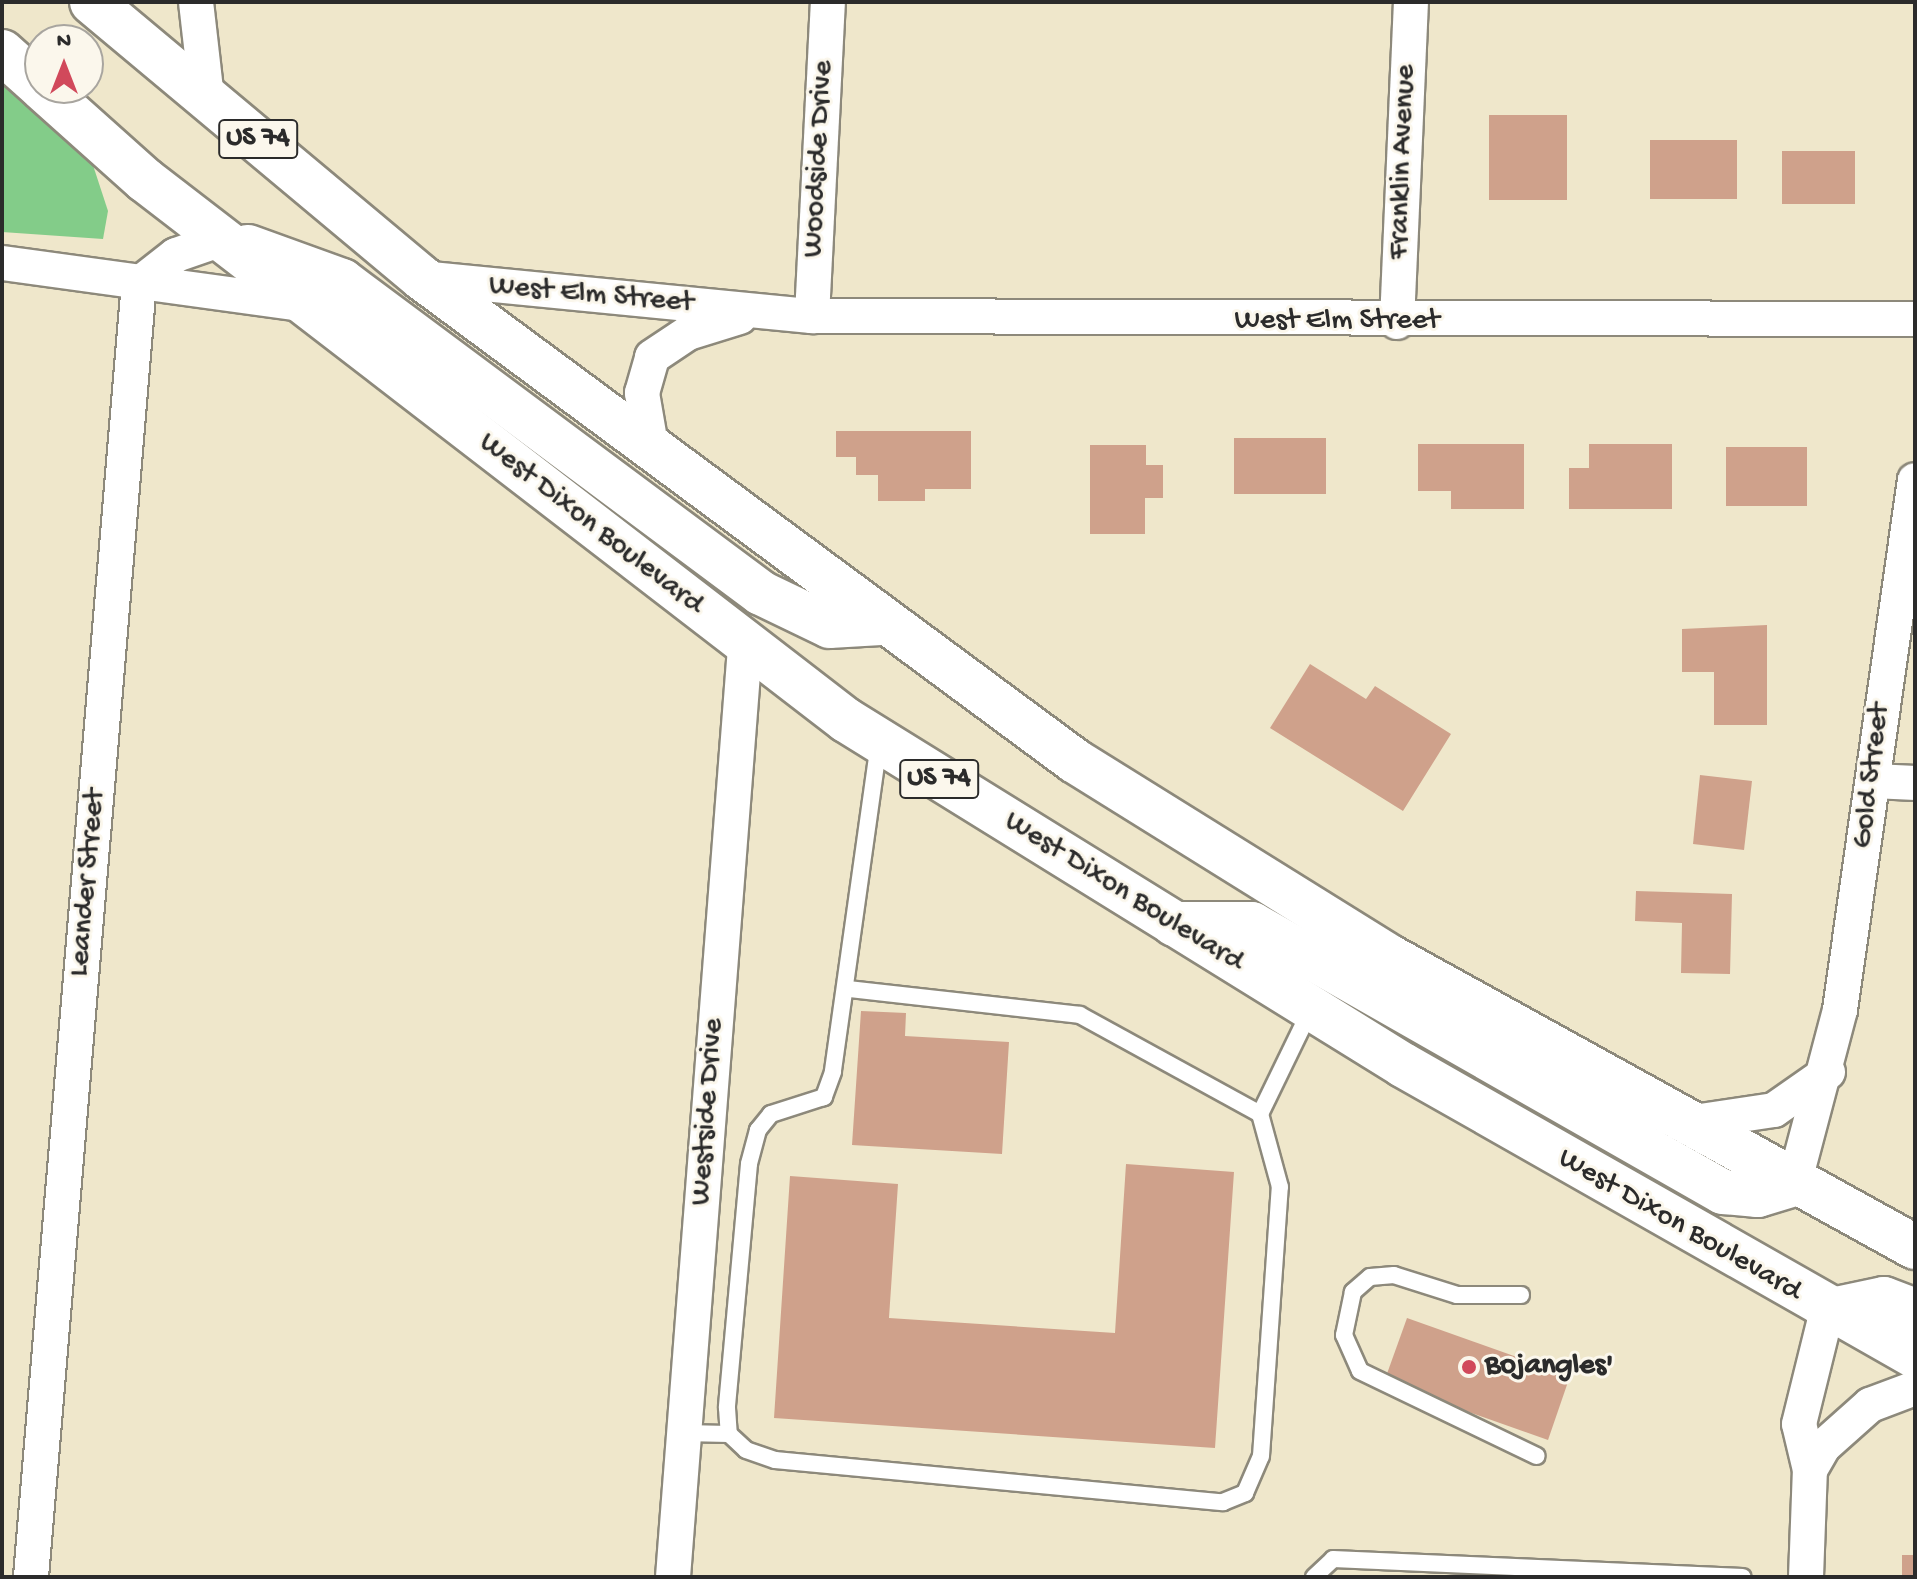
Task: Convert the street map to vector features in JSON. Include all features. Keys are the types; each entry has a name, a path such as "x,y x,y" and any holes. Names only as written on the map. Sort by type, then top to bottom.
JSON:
{"highway":[{"name":"US 74","path":"92,2 422,278 880,623 1075,761 1375,948 1794,1184 1915,1247"},
{"name":"West Dixon Boulevard","path":"2,52 24,72"},
{"name":"West Dixon Boulevard","path":"61,104 222,239 745,647 879,741 1172,924 1827,1311 1915,1356"},
{"path":"222,239 342,281 761,593 830,626 880,623"},
{"path":"1172,924 1252,924 1723,1192 1758,1195 1794,1184"},
{"path":"1827,1311 1884,1299 1915,1311"}],"street":[{"path":"196,2 207,98"},
{"name":"Woodside Drive","path":"812,316 828,2"},
{"name":"Franklin Avenue","path":"1397,322 1411,2"},
{"path":"139,284 176,255 222,239"},
{"path":"2,263 309,305"},
{"name":"West Elm Street","path":"422,278 812,316 1397,322 1915,319"},
{"name":"Leander Street","path":"31,1577 139,284"},
{"name":"West Elm Street","path":"652,451 642,393 652,357 688,333 759,311"},
{"name":"Gold Street","path":"1794,1184 1828,1072 1874,781 1915,480"},
{"name":"Westside Drive","path":"673,1577 745,647"},
{"path":"1874,781 1915,783"},
{"path":"1687,1123 1774,1110 1828,1072"},
{"path":"1806,1577 1810,1470 1799,1424 1827,1311"},
{"path":"1810,1470 1844,1422 1915,1388"}],"lane":[{"path":"729,1434 758,1130 771,1114 824,1097 849,989 879,741"},
{"path":"849,989 1080,1015 1260,1114"},
{"path":"684,1433 729,1434 746,1450 775,1460 1223,1502 1245,1493 1261,1456 1280,1187 1260,1114 1312,1007"},
{"path":"1521,1295 1457,1295 1394,1275 1370,1277 1353,1292 1344,1335 1360,1371 1537,1456"},
{"path":"1314,1577 1333,1559 1743,1577"}],"green space":[{"path":"2,73 24,93 24,104 36,104 89,153 108,211 103,239 2,232"}],"building":[{"path":"1489,115 1567,115 1567,200 1489,200"},
{"path":"1650,140 1737,140 1737,199 1650,199"},
{"path":"1782,151 1855,151 1855,204 1782,204"},
{"path":"836,431 971,431 971,489 925,489 925,501 878,501 878,475 856,475 856,457 836,457"},
{"path":"1234,438 1326,438 1326,494 1234,494"},
{"path":"1418,444 1524,444 1524,509 1451,509 1451,491 1418,491"},
{"path":"1589,444 1672,444 1672,509 1569,509 1569,468 1589,468"},
{"path":"1090,445 1146,445 1146,465 1163,465 1163,498 1145,498 1145,534 1090,534"},
{"path":"1726,447 1807,447 1807,506 1726,506"},
{"path":"1767,625 1767,725 1714,725 1714,672 1682,672 1682,629"},
{"path":"1310,664 1366,699 1375,686 1451,734 1403,811 1270,728"},
{"path":"1700,775 1752,781 1744,850 1693,844"},
{"path":"1636,891 1732,894 1730,974 1681,973 1682,923 1635,921"},
{"path":"861,1011 906,1013 905,1036 1009,1042 1002,1154 852,1145"},
{"path":"1126,1164 1234,1172 1215,1448 774,1418 790,1176 898,1184 889,1318 1115,1333"},
{"path":"1407,1318 1570,1376 1548,1440 1384,1382"},
{"path":"1902,1555 1915,1555 1915,1577 1902,1577"}],"place":[{"name":"Bojangles'","path":"1469,1367"}]}
